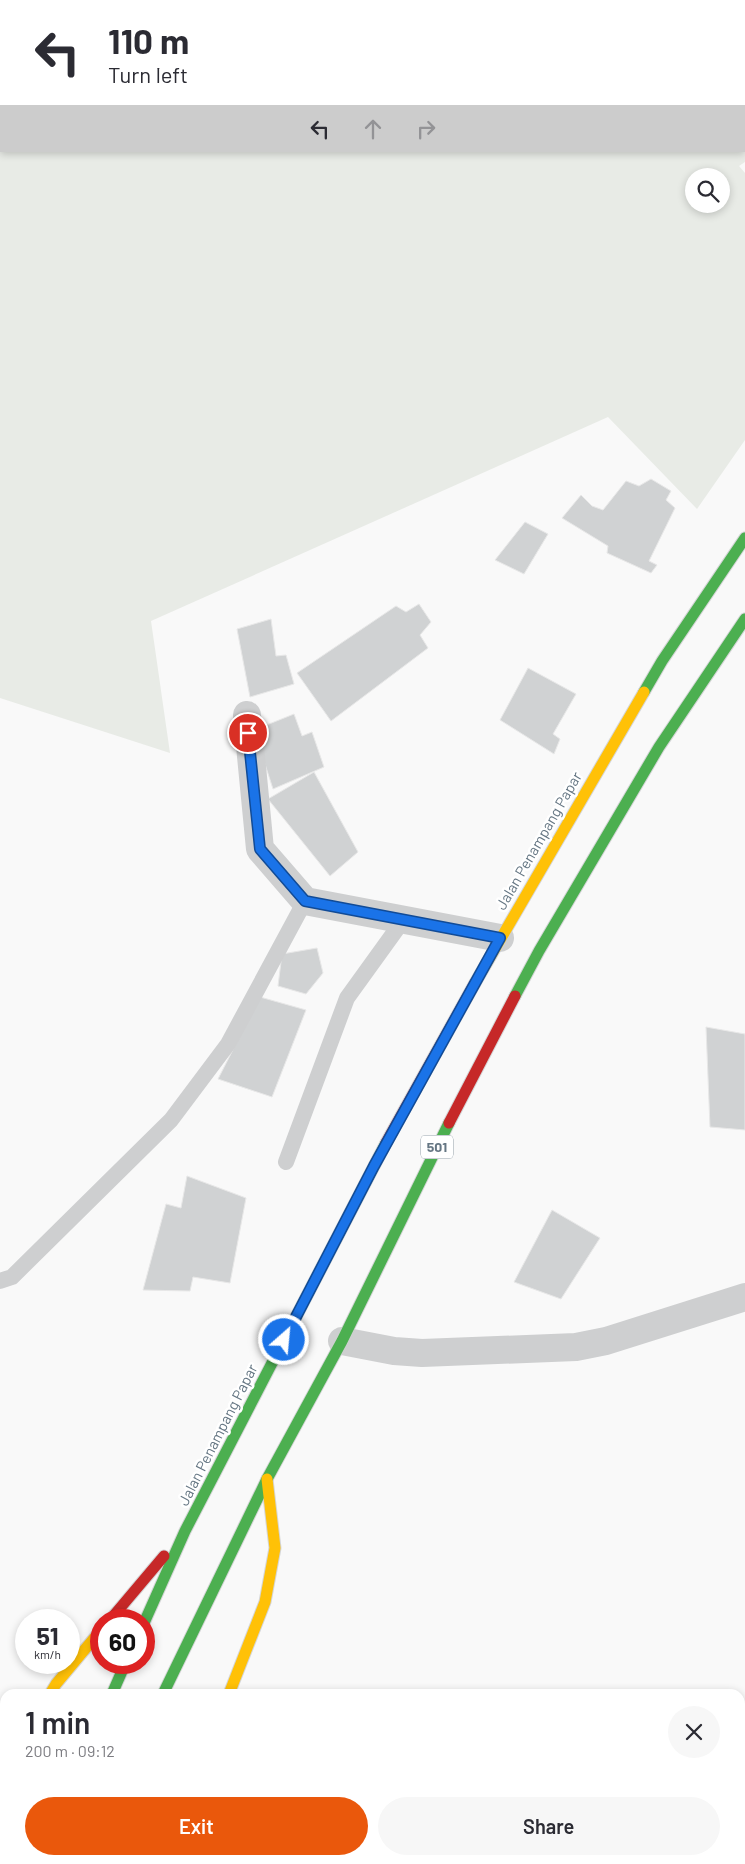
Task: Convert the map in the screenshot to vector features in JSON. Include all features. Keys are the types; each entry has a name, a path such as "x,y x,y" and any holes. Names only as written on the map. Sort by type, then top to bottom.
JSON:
{"main road":[{"name":"Jalan Penampang Papar","path":"150,1609 185,1531 374,1166 500,938 662,661 745,538"},
{"name":"501","path":"165,1689 267,1479 342,1341 470,1081 539,951 659,747 745,619"},
{"path":"232,1689 265,1602 273,1557 274,1548 267,1479"},
{"path":"119,1609 185,1531"},
{"path":"53,1689 90,1643"},
{"path":"114,1689 121,1674"}],"street":[{"path":"247,715 260,849 305,901 500,938"},
{"path":"342,1341 394,1351 422,1353 576,1347 606,1341 745,1297"}],"lane":[{"path":"0,1281 12,1277 170,1120 228,1044 305,901"},
{"path":"286,1162 347,998 404,920"}],"shaded area":[{"path":"0,152 745,152 745,162 739,166 745,173 745,440 697,509 608,417 151,621 170,753 0,698"}],"building":[{"path":"651,479 671,491 666,500 675,508 649,561 657,565 651,573 607,553 608,546 562,518 581,495 592,506 603,510 626,481 639,486"},
{"path":"525,522 548,534 524,574 495,560"},
{"path":"419,604 431,622 420,635 428,648 331,721 297,673 396,606 406,612"},
{"path":"271,619 276,656 286,655 294,684 250,697 237,629"},
{"path":"528,668 576,694 553,734 560,739 554,754 500,720"},
{"path":"294,714 302,736 312,732 324,767 273,789 254,730"},
{"path":"314,772 358,852 330,876 268,799"},
{"path":"317,948 323,973 306,994 278,986 282,954"},
{"path":"260,997 306,1010 272,1097 218,1079"},
{"path":"706,1027 745,1034 745,1130 710,1127"},
{"path":"187,1176 246,1198 230,1283 193,1277 190,1291 143,1290 166,1204 181,1208"},
{"path":"552,1210 600,1238 561,1299 514,1282"}],"traffic: fast":[{"path":"644,692 662,661 745,538"},
{"path":"515,996 539,951 659,747 745,619"},
{"path":"165,1689 267,1479 342,1341 449,1123"},
{"path":"150,1609 185,1531 386,1143"},
{"path":"114,1689 121,1674"}],"traffic: slow":[{"path":"475,983 644,692"},
{"path":"231,1689 265,1602 275,1548 267,1479"},
{"path":"53,1689 90,1643"}],"traffic: jam":[{"path":"386,1143 475,983"},
{"path":"449,1123 515,996"},
{"path":"119,1609 164,1556"}],"route":[{"path":"248,733 260,849 305,901 500,938 374,1166 284,1340"}]}
